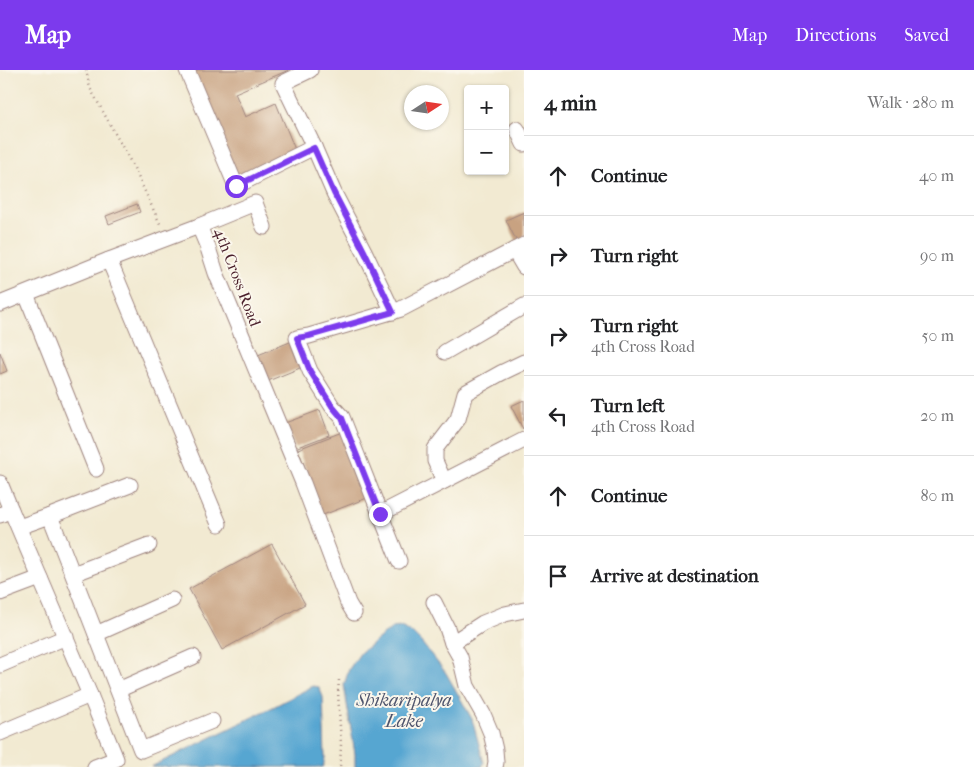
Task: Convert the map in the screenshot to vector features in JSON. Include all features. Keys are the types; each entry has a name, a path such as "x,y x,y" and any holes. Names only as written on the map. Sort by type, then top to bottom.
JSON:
{"street":[{"path":"187,70 236,186 314,148"},
{"path":"310,70 283,83 334,193 393,312"},
{"path":"517,129 524,144"},
{"path":"199,226 255,203 264,226"},
{"name":"4th Cross Road","path":"0,304 199,226 223,291 303,483 348,603 354,613"},
{"path":"399,561 342,418 332,406 310,371 297,338 401,309 519,248 524,267"},
{"path":"109,260 219,524"},
{"path":"26,294 96,469"},
{"path":"445,352 524,306"},
{"path":"444,481 434,462 435,449 458,419 465,394 524,362"},
{"path":"380,514 524,440"},
{"path":"0,483 6,513 19,527 116,759"},
{"path":"19,527 130,484"},
{"path":"50,516 141,750"},
{"path":"73,574 149,545"},
{"path":"0,593 40,578"},
{"path":"96,634 172,600"},
{"path":"434,602 460,657 467,686 483,714 491,733 495,750 495,767"},
{"path":"452,643 483,622 524,610"},
{"path":"0,665 66,637"},
{"path":"118,690 193,657"},
{"path":"0,733 90,695"},
{"path":"96,767 212,721"}],"path":[{"path":"86,70 90,88 134,168 167,238"},
{"path":"339,680 340,767"}],"water":[{"name":"Shikaripalya Lake","path":"401,627 412,633 421,642 446,673 472,719 484,763 482,767 355,767 355,754 344,685 349,669 361,652 392,628"},
{"name":"Shikaripalya Lake","path":"313,686 319,687 323,697 325,758 323,767 151,767 275,706"}],"building":[{"path":"193,70 289,70 235,93 245,117 276,103 298,157 240,184"},
{"path":"137,204 140,212 109,224 106,216"},
{"path":"524,212 524,238 517,242 506,220"},
{"path":"290,342 300,368 268,381 258,355"},
{"path":"0,352 7,371 0,374"},
{"path":"524,400 524,428 523,429 511,406"},
{"path":"320,410 329,435 295,448 285,423"},
{"path":"342,432 367,498 323,515 298,449"},
{"path":"272,544 305,604 222,650 189,589"}],"route":[{"path":"236,186 314,148 334,193 393,312 297,338 310,371 332,406 342,418 380,514"}]}
